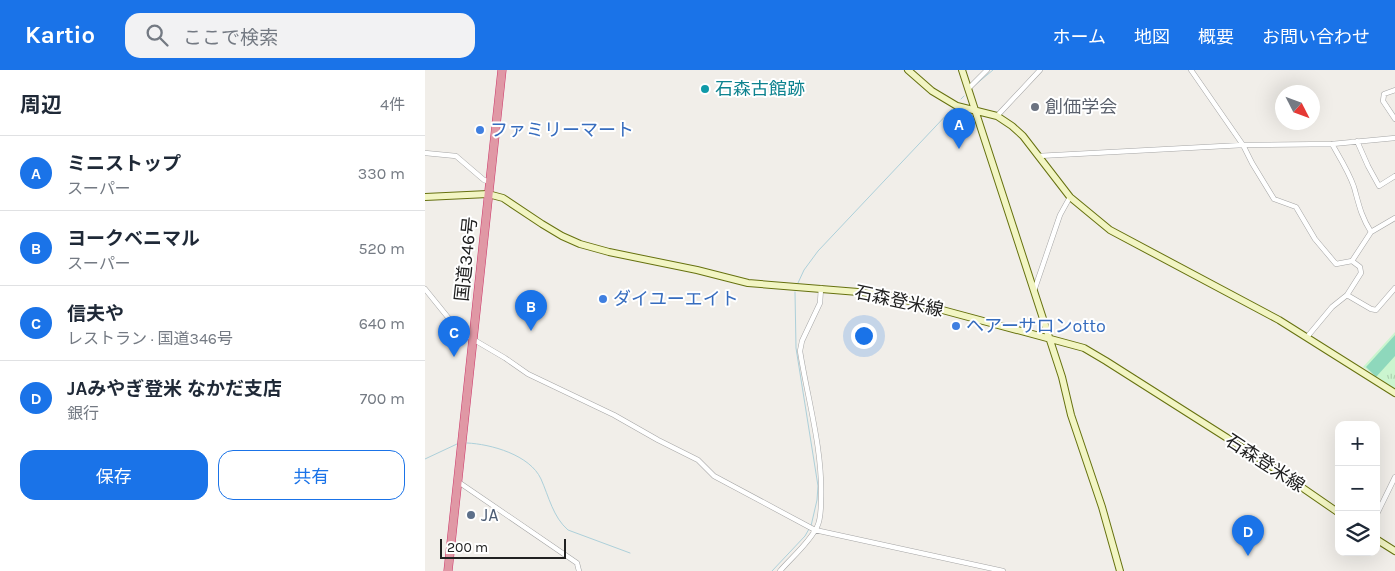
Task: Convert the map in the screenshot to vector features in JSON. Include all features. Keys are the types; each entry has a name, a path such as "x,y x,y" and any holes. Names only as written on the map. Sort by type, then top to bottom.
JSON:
{"highway":[{"name":"国道346号","path":"448,571 502,70"}],"street":[{"path":"908,70 932,91 949,102 976,112 997,116 1018,131 1070,197 1110,230 1235,295 1395,392"},
{"path":"962,70 1051,340 1071,415 1102,507 1120,571"},
{"path":"968,89 987,70"},
{"path":"997,116 1040,70"},
{"path":"1191,70 1243,145 1274,199 1296,207 1311,234 1335,264 1352,261 1371,232 1395,218"},
{"path":"1395,90 1384,94 1383,101 1395,119"},
{"path":"1038,156 1243,145 1332,144 1395,138"},
{"path":"1357,141 1367,166 1379,186 1395,176"},
{"path":"1332,144 1354,187 1359,210 1371,232"},
{"path":"425,154 456,156 484,180 490,182"},
{"name":"石森登米線","path":"425,197 488,194 503,198 562,236 599,250 748,283 883,294 1084,348 1265,462 1336,511"},
{"path":"1034,292 1060,216 1070,197"},
{"path":"1307,337 1332,307 1347,295 1361,270 1352,261"},
{"path":"425,288 459,331 528,374 615,415 698,460 714,476 812,528 1003,571"},
{"path":"780,571 819,521 821,511 821,466 800,351 801,341 820,303 821,288"},
{"path":"1347,295 1376,310 1395,288"},
{"path":"1378,511 1395,478"},
{"path":"457,481 577,563 579,571"},
{"path":"1380,542 1395,551"}],"green space":[{"path":"1395,332 1395,389 1363,367"},
{"path":"1395,335 1395,356 1376,377 1366,367"}],"waterway":[{"path":"975,85 993,70"},
{"path":"961,99 964,96"},
{"path":"798,283 804,270 818,251 952,109"},
{"path":"795,292 796,348 818,486 811,526"},
{"path":"467,443 509,452 528,463 541,479 555,513 568,530 630,553"},
{"path":"425,459 457,444"},
{"path":"772,571 805,536 809,529"}],"place":[{"name":"石森古館跡","path":"705,89"},
{"name":"創価学会","path":"1035,107"},
{"name":"ファミリーマート","path":"480,130"},
{"name":"ミニストップ","path":"959,149"},
{"name":"ダイユーエイト","path":"603,299"},
{"name":"ヘアーサロンotto","path":"956,326"},
{"name":"ヨークベニマル","path":"531,331"},
{"name":"信夫や","path":"454,357"},
{"name":"JA","path":"471,515"},
{"name":"JAみやぎ登米 なかだ支店","path":"1248,556"}]}
